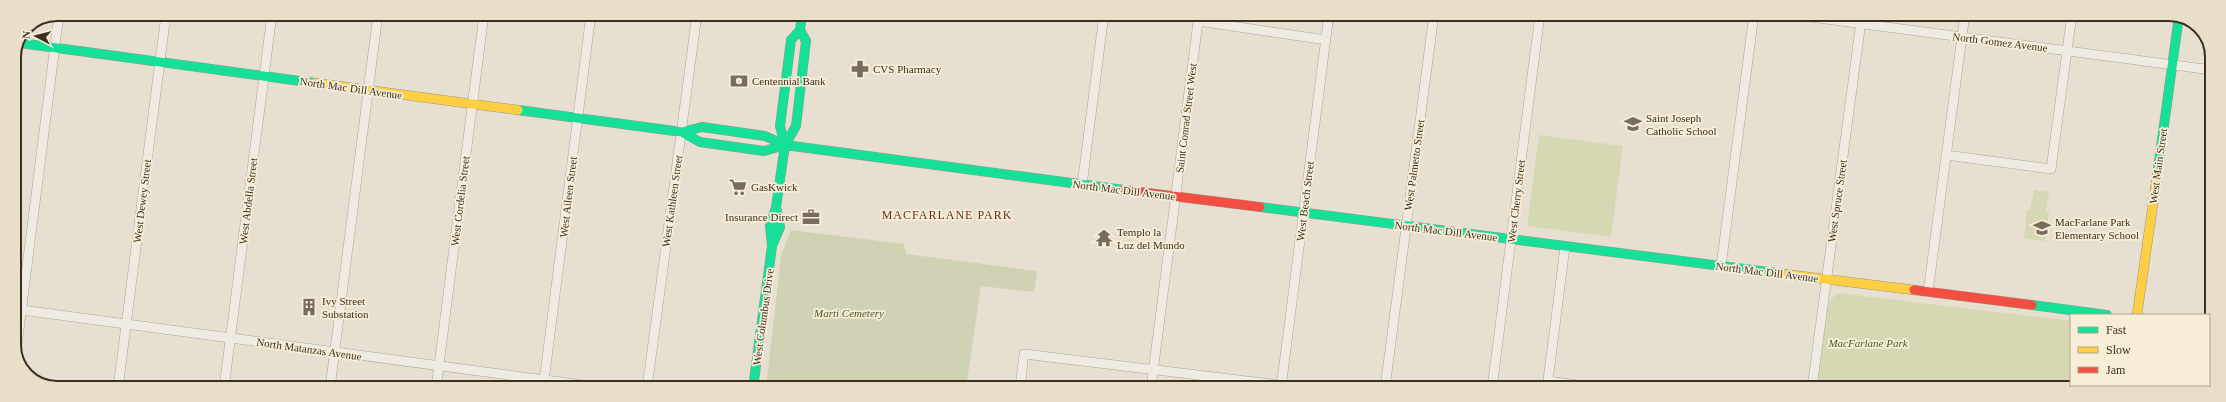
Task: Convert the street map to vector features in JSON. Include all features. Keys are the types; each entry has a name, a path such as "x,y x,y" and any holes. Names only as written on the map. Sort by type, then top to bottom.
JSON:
{"street":[{"path":"21,289 58,21"},
{"name":"West Dewey Street","path":"119,381 165,21"},
{"name":"West Abdella Street","path":"225,381 271,21"},
{"path":"331,381 377,21"},
{"name":"West Cordelia Street","path":"437,381 483,21"},
{"name":"West Aileen Street","path":"544,381 590,21"},
{"name":"West Kathleen Street","path":"648,381 696,21"},
{"name":"West Columbus Drive","path":"785,145 780,126 791,40 800,30 801,21"},
{"path":"1082,185 1103,21"},
{"name":"Saint Conrad Street West","path":"1152,381 1199,21"},
{"path":"1216,21 1326,40"},
{"name":"West Beach Street","path":"1282,381 1328,21"},
{"name":"West Palmetto Street","path":"1386,381 1433,21"},
{"name":"West Cherry Street","path":"1493,381 1539,21"},
{"path":"1721,266 1753,21"},
{"name":"West Spruce Street","path":"1813,381 1861,21"},
{"name":"North Gomez Avenue","path":"1872,21 1962,37 2205,69"},
{"path":"1928,292 1964,21"},
{"path":"1946,155 2051,169 2071,21"},
{"name":"West Main Street","path":"2137,314 2178,22"},
{"name":"West Columbus Drive","path":"754,381 772,246 768,234 771,215 776,207 785,145 796,126 806,41 800,30"},
{"name":"North Mac Dill Avenue","path":"24,44 682,132 700,142 751,150 764,151 785,145"},
{"name":"North Mac Dill Avenue","path":"682,132 702,127 765,136 785,145 1082,185 2092,314"},
{"path":"1548,381 1565,247"},
{"name":"North Matanzas Avenue","path":"21,310 544,381"},
{"path":"1021,381 1024,354 1243,381"}],"green space":[{"path":"1539,135 1623,146 1611,237 1527,226"},
{"path":"2034,190 2049,192 2046,212 2049,212 2045,241 2024,239 2027,210 2030,210"},
{"name":"Marti Cemetery","path":"791,230 904,244 906,254 1037,271 1034,292 981,286 967,381 767,381 781,256"},
{"name":"MacFarlane Park","path":"1838,293 2070,321 2070,381 1818,381 1827,309 1830,300"}],"traffic: fast":[{"path":"785,145 796,126 806,41 800,30 801,21"},
{"path":"2157,176 2178,22"},
{"path":"754,381 772,246 770,226 776,207 785,145 780,126 791,40 800,30"},
{"path":"24,44 315,83"},
{"path":"518,110 682,132 700,142 764,151 785,145"},
{"path":"682,132 702,127 765,136 785,145 1124,190"},
{"path":"772,246 780,227 776,207"},
{"path":"1260,207 1784,274"},
{"path":"2032,305 2100,314"}],"traffic: slow":[{"path":"315,83 518,110"},
{"path":"2137,314 2157,176"},
{"path":"1784,274 1914,290"}],"traffic: jam":[{"path":"1124,190 1260,207"},
{"path":"1914,290 2032,305"}],"place":[{"name":"CVS Pharmacy","path":"860,69"},
{"name":"Centennial Bank","path":"739,81"},
{"name":"Saint Joseph Catholic School","path":"1633,124"},
{"name":"GasKwick","path":"738,187"},
{"name":"Insurance Direct","path":"811,217"},
{"name":"MacFarlane Park Elementary School","path":"2042,228"},
{"name":"Templo la Luz del Mundo","path":"1104,238"},
{"name":"Ivy Street Substation","path":"309,307"}],"district":[{"name":"MACFARLANE PARK","path":"947,215"}]}
